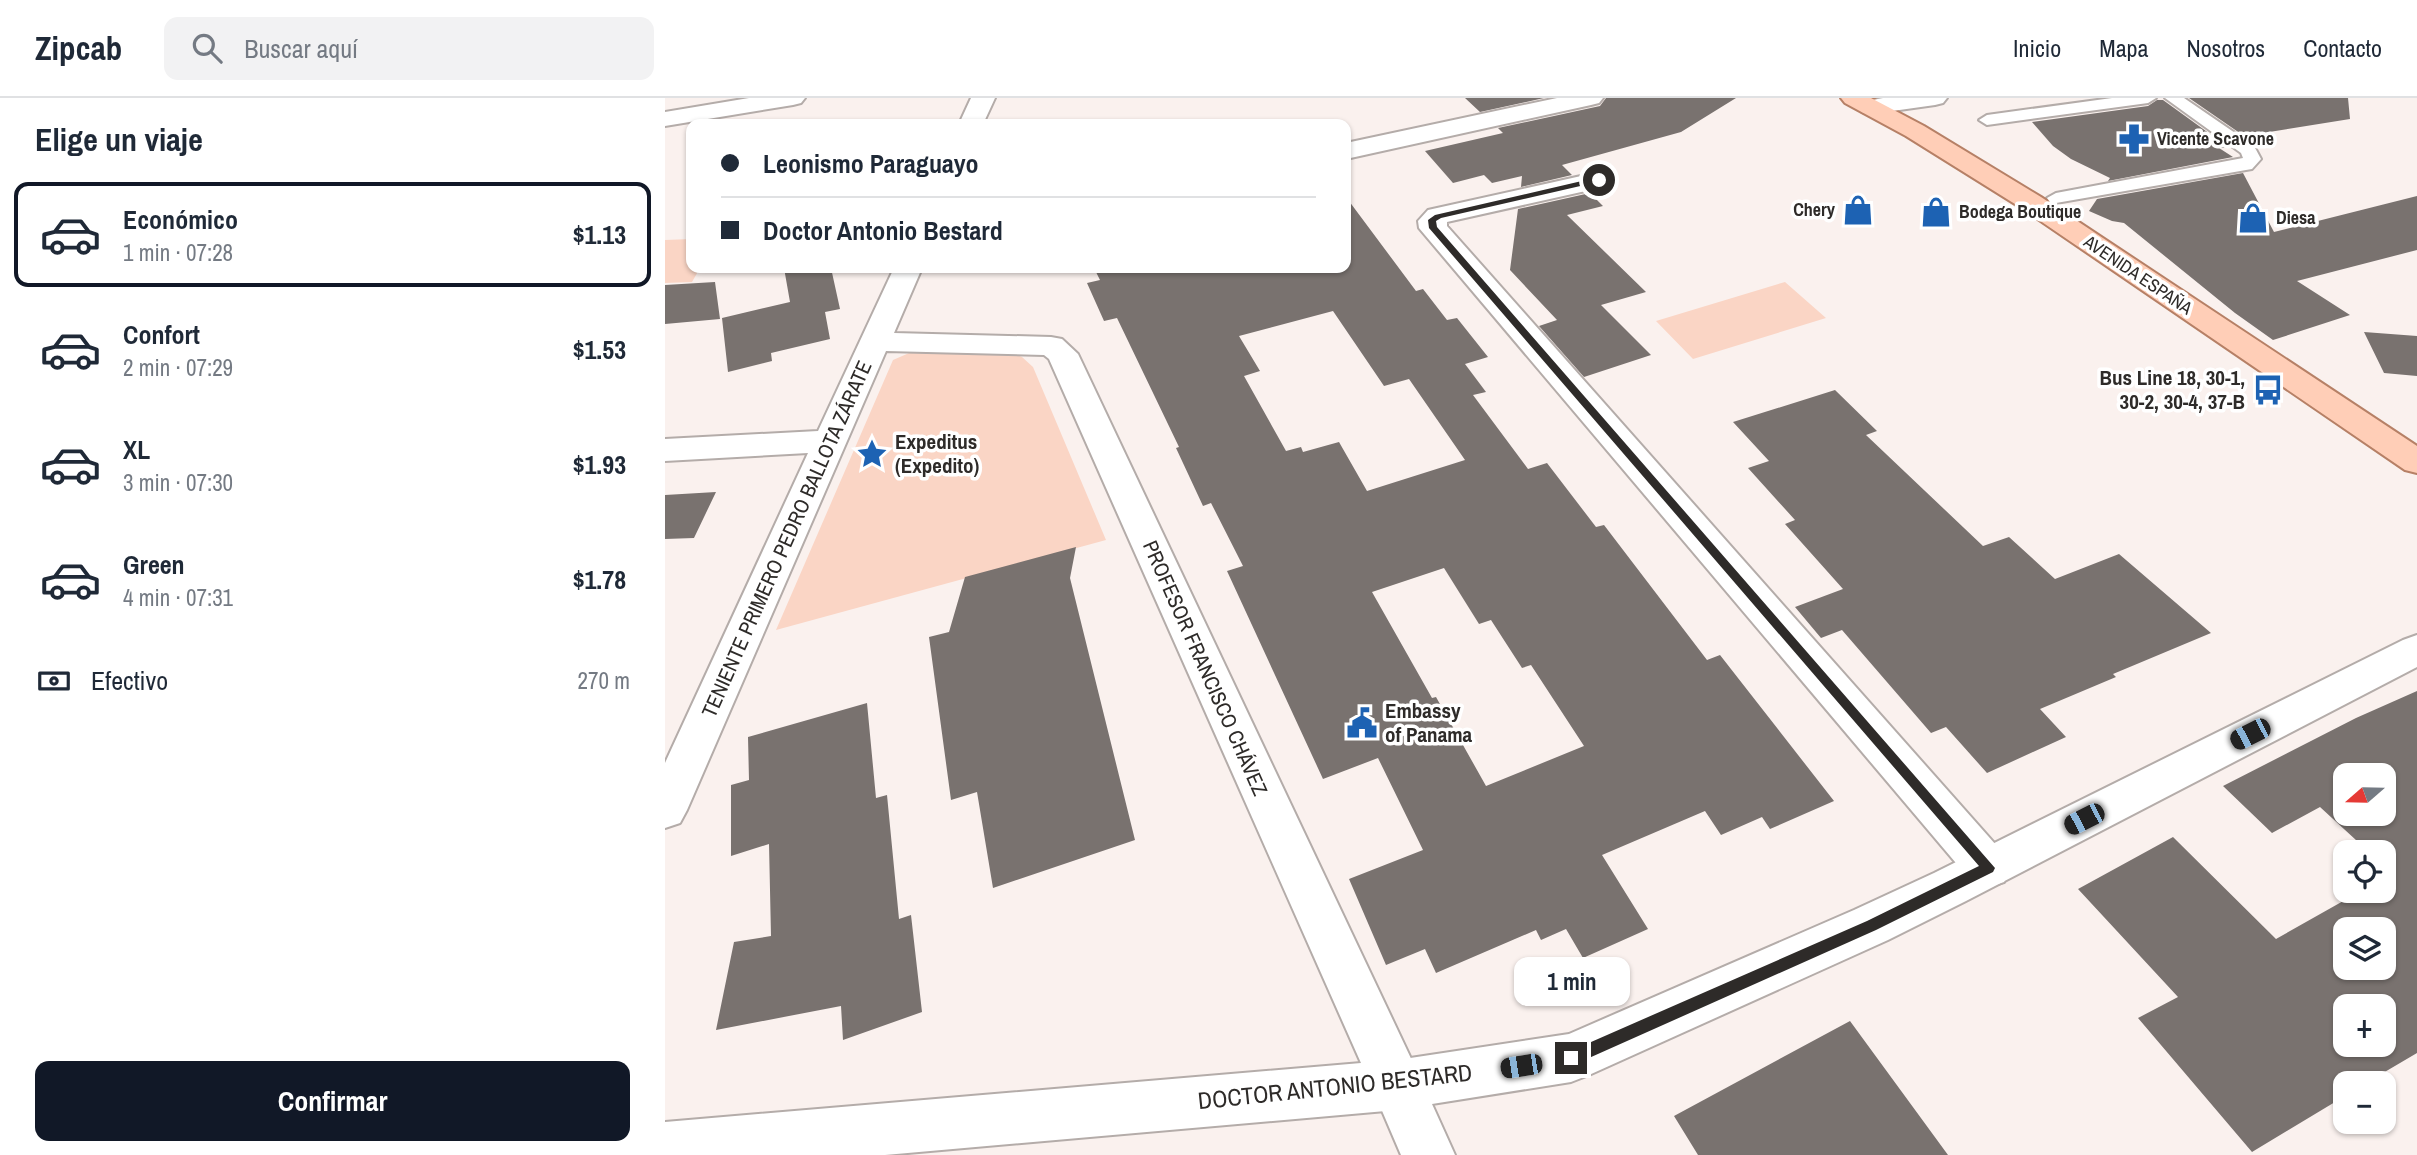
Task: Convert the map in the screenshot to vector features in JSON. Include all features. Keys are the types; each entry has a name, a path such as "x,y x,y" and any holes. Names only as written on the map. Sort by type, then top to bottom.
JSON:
{"main road":[{"name":"AVENIDA ESPAÑA","path":"1862,103 1915,131 2032,204 2417,462"}],"street":[{"path":"665,119 793,98"},
{"path":"973,119 983,98"},
{"path":"1351,150 1591,98"},
{"path":"1862,103 1935,98"},
{"path":"1599,180 1438,216 1432,220 1433,228 1988,868"},
{"name":"TENIENTE PRIMERO PEDRO BALLOTA ZÁRATE","path":"665,810 906,273"},
{"name":"PROFESOR FRANCISCO CHÁVEZ","path":"875,342 1051,346 1062,355 1427,1155"},
{"path":"665,450 831,441"},
{"name":"DOCTOR ANTONIO BESTARD","path":"665,1148 1397,1085 1571,1058 1871,925 2417,650"}],"lane":[{"path":"1987,120 2148,98"},
{"path":"2056,198 2246,165 2252,159 2248,150 2173,98"}],"shaded area":[{"path":"686,239 686,273 697,273 692,282 665,283 665,240"},
{"path":"1785,282 1826,318 1693,359 1656,321"},
{"path":"923,347 1009,351 1022,357 1033,367 1106,540 776,630 893,360"}],"building":[{"path":"1465,98 1544,98 1480,112"},
{"path":"1606,98 1736,98 1681,132 1562,165 1572,175 1521,187 1522,176 1492,183 1484,175 1453,183 1425,151 1503,133 1498,128 1600,106"},
{"path":"2189,98 2348,98 2350,119 2244,136"},
{"path":"2157,100 2163,100 2228,147 2219,148 2233,157 2108,181 2110,178 2071,159 2053,146 2032,122 2148,106"},
{"path":"2243,173 2274,232 2417,196 2417,250 2297,281 2350,315 2273,340 2235,313 2124,223 2089,211 2097,199"},
{"path":"1590,193 1603,206 1567,215 1646,292 1601,305 1651,355 1584,377 1539,326 1557,320 1510,270 1518,209"},
{"path":"1351,204 1416,291 1423,289 1447,320 1457,318 1488,357 1465,364 1486,392 1473,395 1528,469 1547,463 1596,527 1604,525 1707,660 1720,655 1834,801 1770,829 1762,817 1721,835 1705,811 1602,855 1648,929 1583,958 1566,929 1541,940 1536,930 1436,973 1425,949 1386,965 1349,879 1423,850 1378,758 1323,779 1227,571 1243,566 1211,503 1203,506 1176,448 1179,447 1117,318 1104,321 1087,283 1100,280 1096,273 1351,273","holes":["1333,311 1384,386 1409,379 1465,460 1367,491 1339,442 1303,452 1301,447 1286,451 1244,376 1260,371 1239,336","1444,568 1479,624 1491,620 1522,668 1531,665 1584,746 1486,786 1372,592"]},
{"path":"785,273 832,273 840,309 825,312 830,339 771,353 772,361 728,372 722,318 790,302"},
{"path":"715,282 720,319 665,324 665,285"},
{"path":"2364,332 2417,336 2417,376 2384,373"},
{"path":"1835,390 1877,431 1866,435 1983,546 2009,537 2055,579 2119,554 2211,633 2113,674 2116,677 2040,709 2066,737 1987,773 1946,727 1931,733 1842,630 1821,638 1795,607 1843,589 1785,524 1795,520 1748,468 1769,461 1733,422"},
{"path":"716,492 694,538 665,539 665,495"},
{"path":"1076,547 1070,578 1135,840 993,888 977,792 951,800 929,637 949,632 965,577"},
{"path":"2417,691 2417,1053 2386,1071 2333,1071 2333,1103 2252,1152 2138,1018 2178,997 2078,889 2173,837 2276,939 2340,903 2396,903 2396,840 2356,840 2341,826 2396,826 2396,763 2333,763 2333,819 2320,807 2272,833 2223,786 2356,718"},
{"path":"867,703 876,798 887,795 899,919 911,915 922,1012 843,1040 841,1006 716,1030 734,942 771,936 769,844 731,856 731,785 749,780 748,737"},
{"path":"1850,1021 1948,1155 1698,1155 1674,1116"}],"place":[{"name":"Vicente Scavone","path":"2134,139"},
{"name":"Chery","path":"1858,210"},
{"name":"Bodega Boutique","path":"1936,212"},
{"name":"Diesa","path":"2253,218"},
{"name":"Bus Line 18, 30-1, 30-2, 30-4, 37-B","path":"2268,390"},
{"name":"Expeditus (Expedito)","path":"872,454"},
{"name":"Embassy of Panama","path":"1362,723"}],"route":[{"path":"1571,1058 1871,925 1988,868 1433,228 1432,220 1438,216 1599,180"}]}
